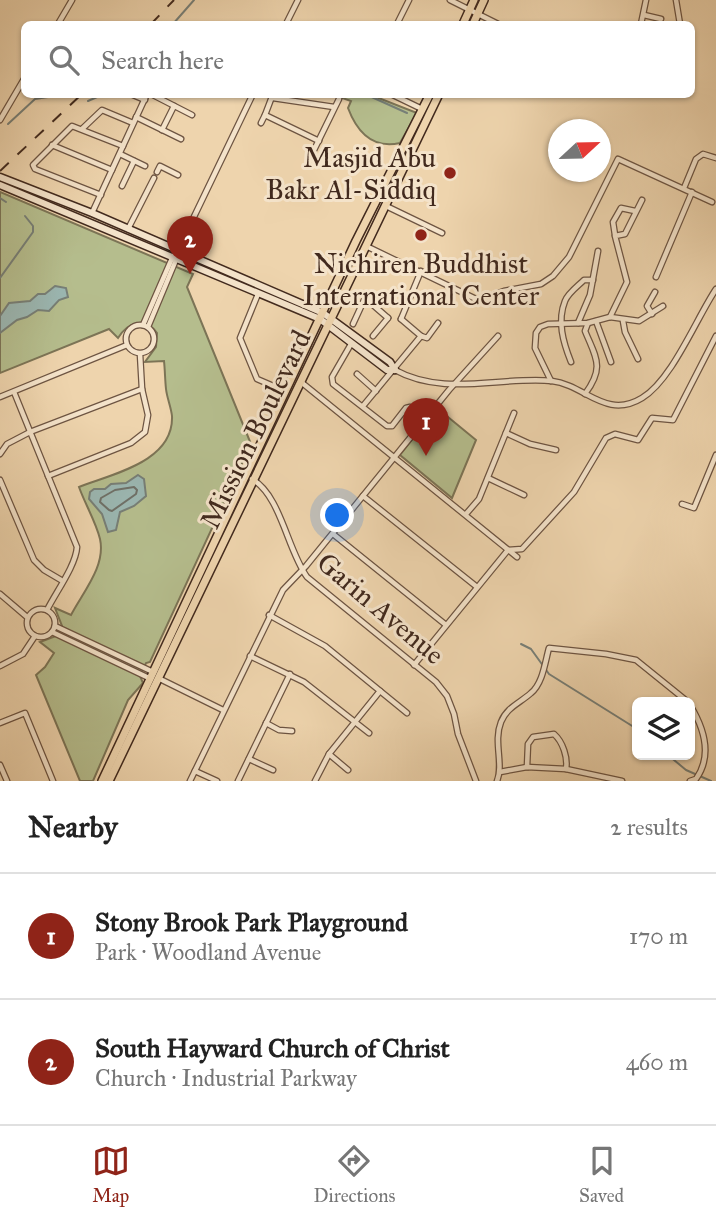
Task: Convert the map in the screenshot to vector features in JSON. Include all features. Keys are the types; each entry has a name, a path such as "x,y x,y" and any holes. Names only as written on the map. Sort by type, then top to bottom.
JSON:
{"main road":[{"path":"464,21 474,0"},
{"path":"474,21 484,0"},
{"name":"Mission Boulevard","path":"109,781 249,477 285,391 428,98"},
{"name":"Mission Boulevard","path":"249,477 331,322 437,98"},
{"path":"0,177 178,250 321,316 390,362 395,370"},
{"path":"0,185 258,294 321,316"},
{"path":"331,322 351,344 387,370 395,370"},
{"name":"Mission Boulevard","path":"102,781 155,677"}],"street":[{"path":"60,21 72,0"},
{"path":"288,21 298,0"},
{"path":"398,21 409,0"},
{"path":"450,0 493,21"},
{"path":"642,21 646,0"},
{"path":"676,0 680,21"},
{"path":"644,15 661,19"},
{"path":"0,120 21,84"},
{"path":"92,213 147,98"},
{"path":"153,98 192,114"},
{"path":"145,326 178,250 251,98"},
{"path":"261,123 272,98"},
{"path":"284,98 334,107"},
{"path":"399,98 422,109"},
{"path":"314,150 339,99"},
{"path":"162,130 174,106"},
{"path":"82,129 102,110 133,123"},
{"path":"265,114 319,141"},
{"path":"136,117 181,139"},
{"path":"101,195 33,166 70,127 82,129 123,146"},
{"path":"52,145 112,170"},
{"path":"120,154 145,166"},
{"path":"684,188 696,159 703,154 716,158"},
{"path":"365,246 478,299 541,284 553,276 569,257 618,159 712,202"},
{"path":"122,186 134,161"},
{"path":"157,172 160,166 178,175"},
{"path":"128,229 154,178"},
{"path":"656,277 692,192"},
{"path":"615,236 625,234 642,200"},
{"path":"386,206 442,233"},
{"path":"610,317 627,282 613,222 621,208 635,211"},
{"path":"579,323 590,295 598,251"},
{"path":"401,319 421,271"},
{"path":"571,362 564,344 561,324 565,299 584,280 593,280"},
{"path":"395,370 414,378 453,384 551,381 571,386 598,402 621,405 640,400 657,387 716,289"},
{"path":"652,314 647,306 655,292"},
{"path":"258,294 240,338 257,379 285,391"},
{"path":"353,324 365,298 388,318 401,319 421,336 427,338 438,323"},
{"path":"551,381 534,341 540,327 588,323 610,317 623,321 639,321 663,306"},
{"path":"373,337 388,318"},
{"path":"596,321 611,362"},
{"path":"623,321 625,332 638,359"},
{"path":"585,394 596,380 597,362 585,331 588,323"},
{"path":"135,326 145,326 153,334 154,342 150,349 141,354 132,351 126,339 135,326"},
{"path":"190,781 283,590 333,534 453,384 498,335"},
{"path":"363,406 421,336"},
{"path":"414,665 508,550 522,549 574,492 606,438 615,433 638,440 652,418 673,420 716,336"},
{"path":"351,344 331,381 387,426 392,426 405,408 410,407 419,415"},
{"path":"0,397 127,345"},
{"path":"48,476 141,437 148,425 142,389 141,354"},
{"path":"357,374 376,391"},
{"path":"301,382 517,557"},
{"path":"0,454 7,444 30,432 142,389"},
{"path":"14,392 77,547 73,564 47,610"},
{"path":"466,514 479,499 514,413"},
{"path":"506,433 530,444 556,450"},
{"path":"682,504 694,508 716,454"},
{"name":"Garin Avenue","path":"249,477 260,483 269,495 302,570 315,585 436,682 447,696 476,781"},
{"path":"488,478 524,495"},
{"path":"0,480 34,560 44,570 62,580"},
{"path":"363,496 477,587"},
{"path":"333,534 446,625"},
{"path":"1,599 27,617"},
{"path":"36,609 47,610 52,614 55,626 52,632 44,637 35,636 27,628 27,617 36,609"},
{"path":"269,615 325,646 407,713"},
{"path":"55,626 223,710"},
{"path":"52,632 155,677"},
{"path":"0,666 23,654 35,636"},
{"path":"497,781 500,772 497,756 499,727 504,714 538,685 549,648 636,660 682,697"},
{"path":"250,656 290,674 369,733"},
{"path":"238,781 290,674"},
{"path":"315,781 329,754 380,691"},
{"path":"0,723 25,713 53,781"},
{"path":"690,781 696,779 706,759 706,745 695,718"},
{"path":"266,723 279,730 292,731"},
{"path":"527,767 528,744 533,737 554,734 558,737 568,761 566,769"},
{"path":"329,754 348,770"},
{"path":"249,759 272,770"},
{"path":"0,765 7,781"},
{"path":"500,772 527,767 566,769 622,781"},
{"path":"195,771 217,781"}],"green space":[{"path":"342,98 379,98 417,113 400,143 382,143 367,137 361,131 348,108 351,101"},
{"path":"0,192 193,274 187,287 251,444 150,662 146,663 140,676 143,683 128,700 93,781 80,781 36,675 54,653 40,642 56,636 62,626 55,608 71,615 100,559 100,539 79,487 139,464 163,445 170,432 172,416 164,361 145,362 156,347 157,333 147,324 137,323 127,328 118,338 109,329 0,373"},
{"path":"437,408 476,440 452,498 400,455"}],"water":[{"path":"55,286 66,288 68,297 59,300 49,311 38,310 17,320 0,333 0,316 9,303 30,301"},
{"path":"138,475 144,479 146,496 134,506 120,512 116,530 108,532 102,514 89,499 90,492 94,489 105,489 111,484 126,483"}],"waterway":[{"path":"176,21 194,0"},
{"path":"8,124 35,99 42,98"},
{"path":"88,101 95,98"},
{"path":"374,98 407,113"},
{"path":"0,198 6,202"},
{"path":"0,278 33,232 33,226 25,216"},
{"path":"521,644 531,649 549,674 632,726"},
{"path":"674,760 686,770 711,781"}],"railway":[{"path":"154,21 174,0"},
{"path":"0,171 78,98"}],"place":[{"name":"Masjid Abu Bakr Al-Siddiq","path":"450,173"},
{"name":"Nichiren Buddhist International Center","path":"421,235"},
{"name":"South Hayward Church of Christ","path":"190,274"},
{"name":"Stony Brook Park Playground","path":"426,456"}]}
